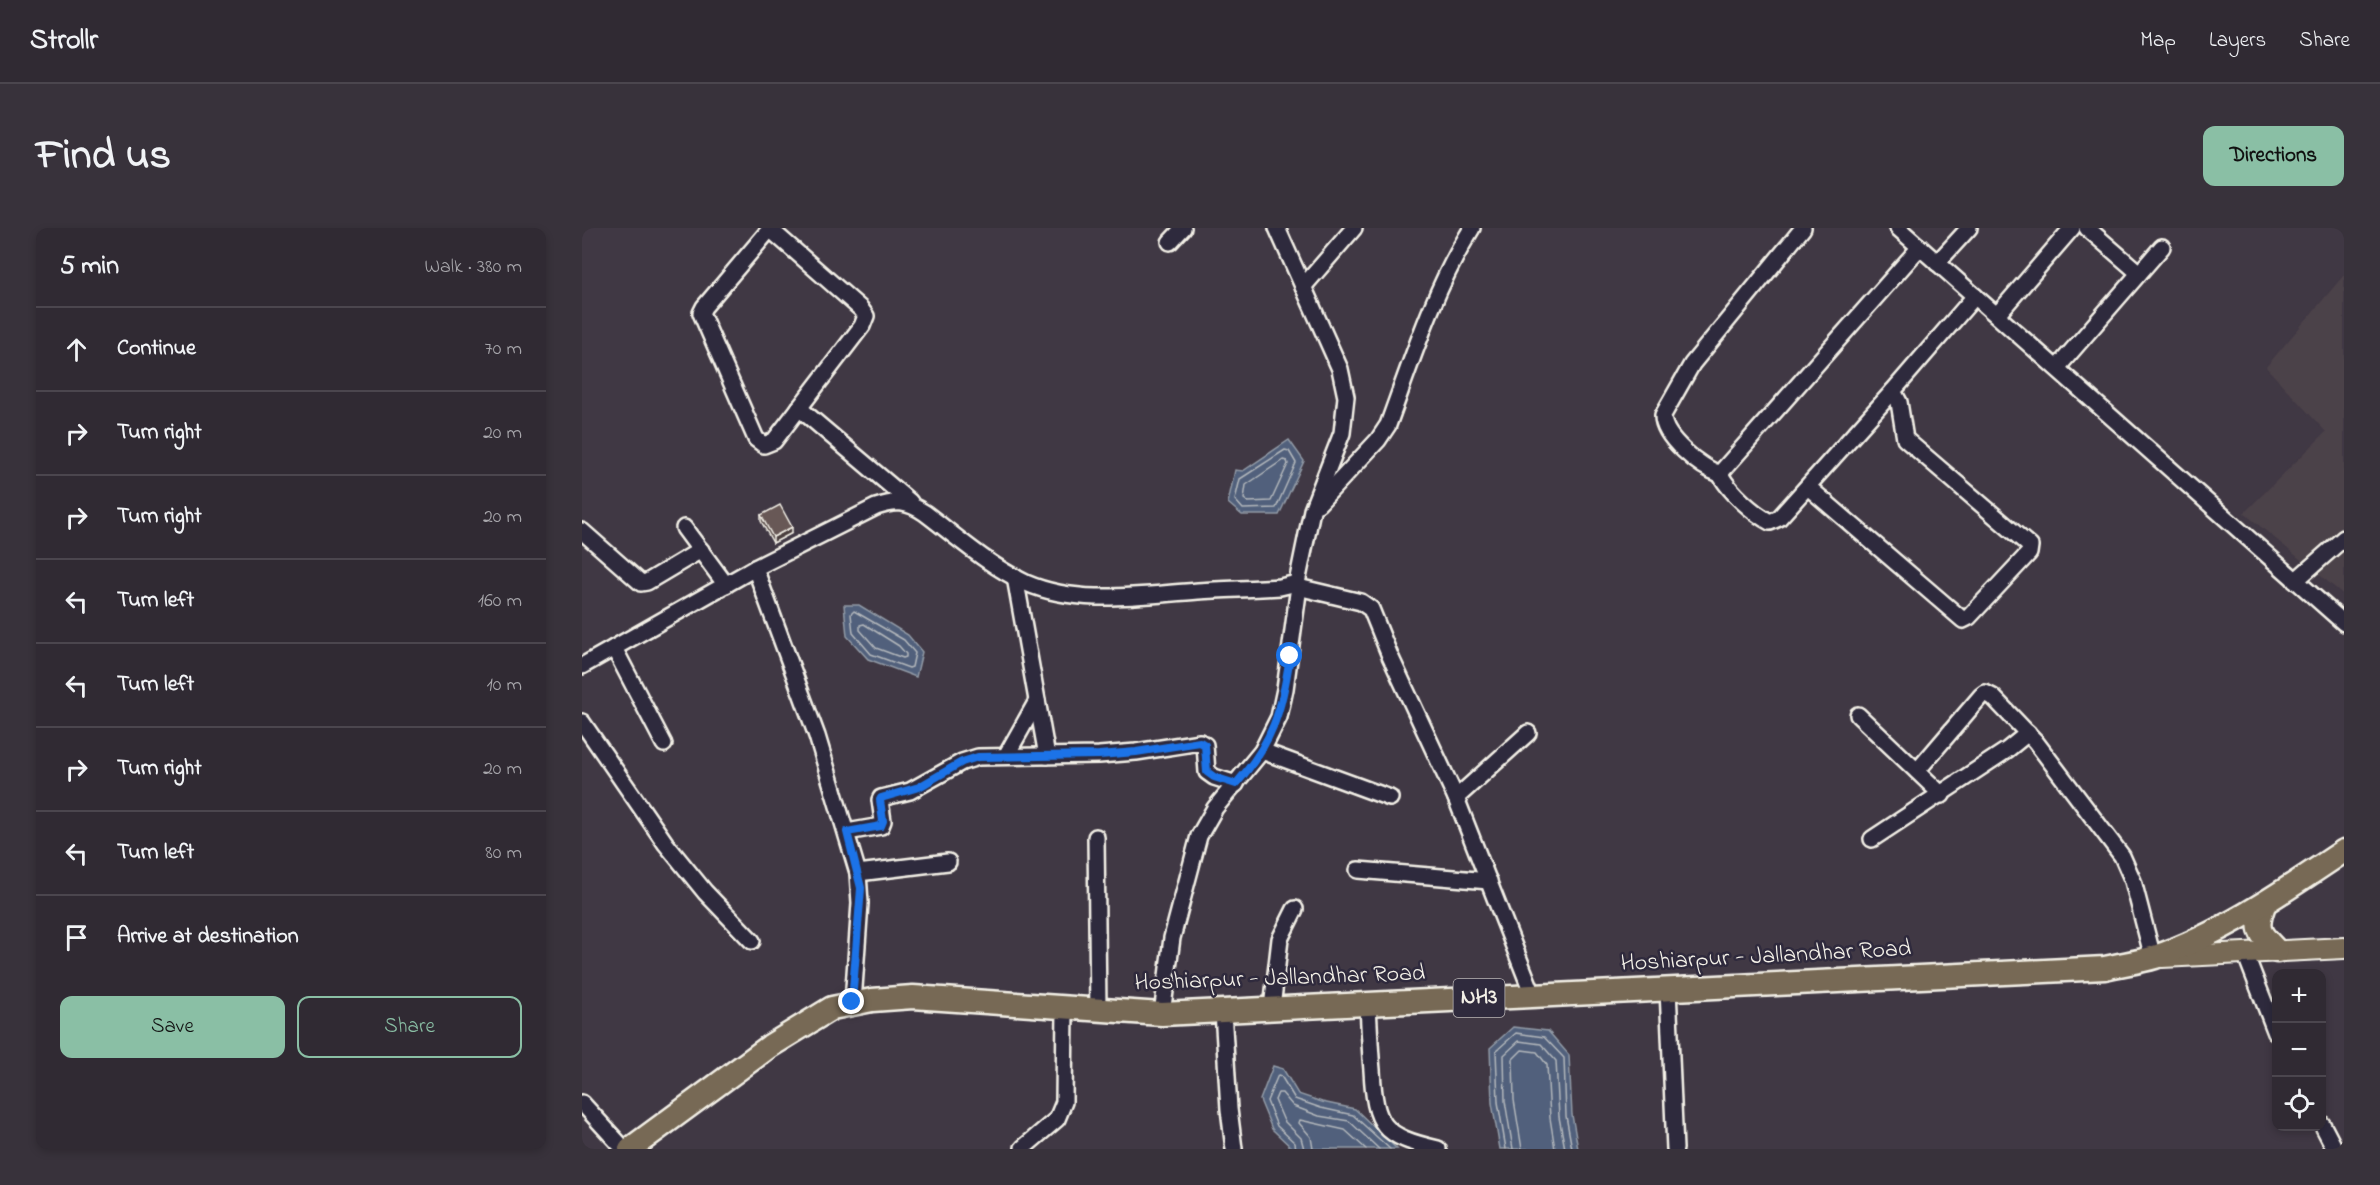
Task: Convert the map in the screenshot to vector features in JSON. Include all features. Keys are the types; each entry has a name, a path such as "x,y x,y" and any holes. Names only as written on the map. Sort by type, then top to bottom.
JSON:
{"highway":[{"name":"Hoshiarpur - Jallandhar Road","path":"630,1149 770,1046 832,1008 852,1002 913,998 1162,1014 2105,968 2153,958 2201,938 2264,904 2344,850"},
{"path":"2264,904 2259,928 2263,937 2277,951"}],"main road":[{"path":"2153,958 2344,948"}],"street":[{"path":"1170,242 1183,228"},
{"path":"1162,1014 1172,938 1199,836 1208,818 1262,751 1279,717 1283,702 1298,585 1312,510 1342,433 1346,397 1340,369 1277,228"},
{"path":"1303,287 1354,228"},
{"path":"1312,510 1378,440 1388,425 1433,302 1443,279 1472,228"},
{"path":"1803,228 1697,358 1663,415 1666,426 1676,442 1706,468 1720,474 1726,484 1770,522 1779,518 1809,487 1975,296"},
{"path":"1898,228 2344,623"},
{"path":"1938,263 1969,228"},
{"path":"1997,315 2072,228"},
{"path":"2087,228 2139,273"},
{"path":"769,229 866,315 862,326 799,408 774,441 768,445 759,443 702,318 704,307 769,229"},
{"path":"1720,474 1920,247"},
{"path":"2057,368 2162,247"},
{"path":"1809,487 1964,620 2029,553 2030,546 1909,444 1903,434 1900,406 1893,391"},
{"path":"799,408 912,504 999,568 1046,589 1068,594 1109,597 1298,585 1361,602 1371,609 1390,656 1456,798 1533,995"},
{"path":"582,666 756,568 876,507 897,501 912,504"},
{"path":"684,528 726,585"},
{"path":"582,531 641,583 647,582 701,550"},
{"path":"2295,581 2344,538"},
{"path":"756,568 817,736 858,873 860,903 852,1002"},
{"path":"1015,577 1047,756"},
{"path":"614,648 664,744"},
{"path":"1917,771 1985,693 1993,697 2028,733 2128,866 2153,958"},
{"path":"1006,756 1037,701"},
{"path":"1858,715 1942,795"},
{"path":"582,722 666,844 705,892 753,941"},
{"path":"1456,798 1528,733"},
{"path":"1872,839 1942,795 2028,733"},
{"path":"847,832 881,826 883,821 881,798 919,787 968,759 978,757 1126,753 1200,742 1205,745 1207,772 1214,777 1236,784"},
{"path":"1262,751 1390,798"},
{"path":"1095,837 1098,1010"},
{"path":"858,873 948,862"},
{"path":"1358,870 1489,881"},
{"path":"1272,1008 1280,939 1295,909"},
{"path":"2245,953 2273,1023"},
{"path":"1668,989 1675,1149"},
{"path":"1368,1004 1373,1100 1378,1115 1382,1122 1402,1138 1427,1148"},
{"path":"1023,1148 1057,1119 1064,1102 1065,1008"},
{"path":"1223,1011 1229,1109 1234,1149"},
{"path":"582,1103 624,1149"},
{"path":"2326,1131 2335,1149"}],"shaded area":[{"path":"2344,275 2344,595 2244,513 2326,432 2266,367"}],"water":[{"path":"1289,440 1304,461 1279,515 1242,515 1228,503 1235,470 1243,471"},
{"path":"844,605 859,605 908,635 922,652 916,677 868,659 847,636"},
{"path":"1513,1027 1548,1031 1569,1055 1572,1115 1578,1149 1500,1149 1492,1103 1490,1048"},
{"path":"1273,1066 1283,1069 1298,1094 1355,1109 1397,1149 1293,1149 1272,1129 1260,1100"}],"building":[{"path":"780,505 792,527 773,537 761,515"}],"route":[{"path":"852,1002 861,888 847,832 877,828 883,824 881,798 910,791 968,759 978,757 1099,755 1200,742 1205,745 1207,772 1214,777 1236,784 1262,751 1279,717 1290,656"}]}
